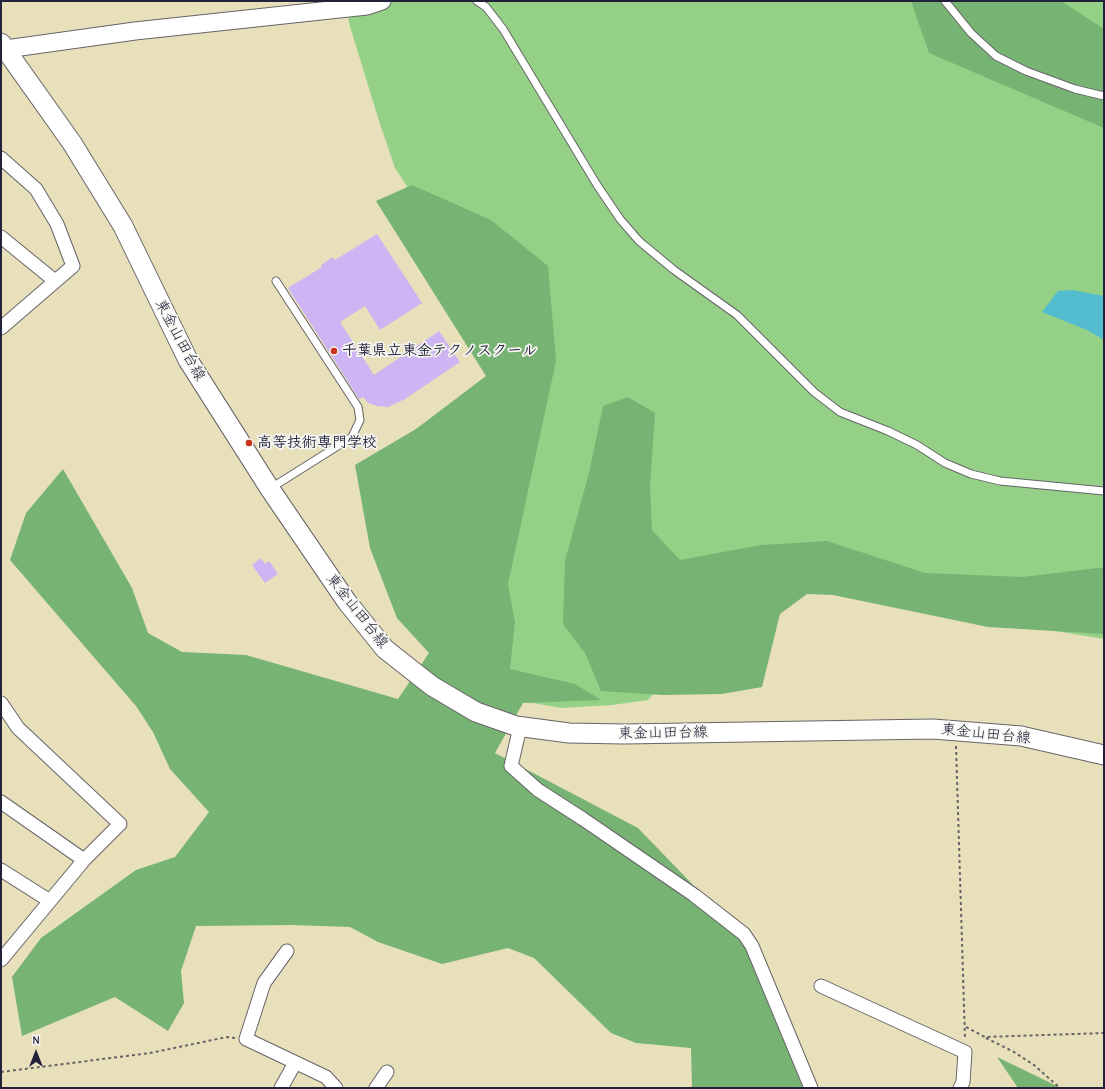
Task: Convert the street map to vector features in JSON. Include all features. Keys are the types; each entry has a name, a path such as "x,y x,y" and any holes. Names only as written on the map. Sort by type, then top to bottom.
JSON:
{"main road":[{"name":"東金山田台線","path":"3,46 72,143 124,226 188,360 270,489 347,602 385,649 432,686 476,712 520,727 569,733 624,734 933,729 1021,736 1104,755"}],"street":[{"path":"3,46 367,6 382,1"},
{"path":"1,158 36,190 57,224 73,266 1,328"},
{"path":"2,241 55,281"},
{"path":"1,703 18,728 120,824 84,860 50,902 4,952"},
{"path":"520,727 512,766 538,790 694,895 744,934 752,946 811,1088"},
{"path":"1,802 84,860"},
{"path":"1,870 50,902"},
{"path":"287,951 264,983 246,1039 326,1077 336,1088"},
{"path":"821,986 965,1052 965,1086"},
{"path":"281,1088 295,1063"},
{"path":"376,1088 386,1072"}],"lane":[{"path":"477,1 486,7 503,29 597,185 620,219 638,241 674,270 737,315 819,396 840,412 888,431 917,445 945,462 971,474 1000,481 1104,491"},
{"path":"945,1 971,33 996,56 1026,71 1075,89 1104,96"},
{"path":"270,489 352,437 360,420 358,407 276,281"}],"path":[{"path":"956,730 966,1027 965,1052"},
{"path":"966,1027 1014,1052 1034,1065 1060,1088"},
{"path":"985,1037 1104,1033"},
{"path":"1,1072 150,1053 227,1037 246,1039"}],"green space":[{"path":"346,1 1104,1 1104,639 805,590 700,640 648,700 612,705 561,708 511,699 501,650 509,552 536,383 395,168 349,23"},
{"path":"911,1 1061,1 1104,29 1104,128 929,53"},
{"path":"412,185 491,220 548,266 556,361 508,584 515,622 510,669 575,684 601,700 523,703 495,753 638,828 752,946 808,1088 692,1088 691,1048 636,1043 611,1033 534,958 508,948 442,964 378,942 350,927 292,925 196,926 181,971 184,1003 168,1031 115,997 22,1036 12,977 41,938 136,870 175,857 209,812 170,769 153,732 136,706 10,560 26,513 63,469 132,588 148,633 182,652 246,655 398,699 429,653 397,618 370,548 355,465 416,429 486,376 376,201"},
{"path":"628,397 655,413 650,487 652,530 680,560 761,545 827,541 925,573 1022,577 1104,568 1104,634 988,627 833,595 807,594 780,614 762,687 722,694 662,695 601,691 585,653 563,624 565,561 589,473 603,406"},
{"path":"997,1057 1057,1086 1060,1088 1018,1088"}],"water":[{"path":"1072,290 1104,296 1104,340 1087,330 1042,312 1058,291"}],"building":[{"path":"377,234 422,303 380,330 365,306 340,322 374,375 439,331 460,362 405,399 388,407 368,403 363,397 359,399 288,288 322,267 321,265 333,257 335,260"},
{"path":"261,558 265,564 269,561 278,574 265,583 252,565"}],"place":[{"name":"千葉県立東金テクノスクール","path":"334,351"},
{"name":"高等技術専門学校","path":"249,443"}]}
